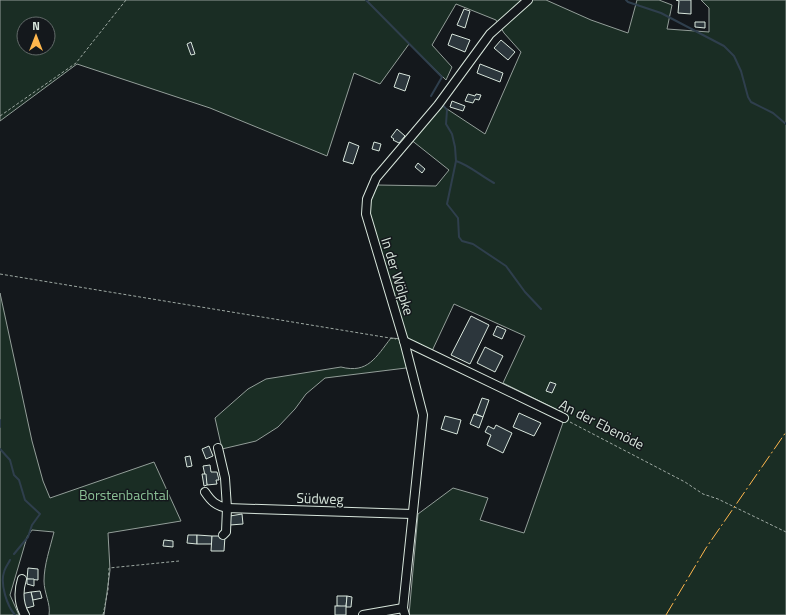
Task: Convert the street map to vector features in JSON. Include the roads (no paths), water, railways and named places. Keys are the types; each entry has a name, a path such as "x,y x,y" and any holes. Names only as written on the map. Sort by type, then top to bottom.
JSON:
{"street":[{"name":"In der Wölpke","path":"404,611 412,514 423,415 404,340 366,214 367,199 376,178 438,104 490,34 528,0"},
{"name":"An der Ebenöde","path":"404,340 564,418"},
{"path":"218,448 225,478 227,508 226,532 223,534"},
{"path":"206,492 211,500 219,506 227,508"},
{"name":"Südweg","path":"227,508 412,514"},
{"path":"22,579 19,590 19,600 25,615"},
{"path":"363,614 404,611"}],"waterway":[{"path":"366,0 442,77 431,96"},
{"path":"626,0 661,13 724,46 734,56 741,71 748,97 751,102 773,113 786,124"},
{"path":"443,105 447,110 446,124 452,134 456,161 447,204 458,218 459,237 462,241 473,244 506,266 525,292 541,309"},
{"path":"456,161 466,165 494,183"},
{"path":"0,420 0,427"},
{"path":"0,449 10,460 14,475 19,480 25,500 40,514 32,525 28,537 14,554"},
{"path":"10,560 4,570 3,583 7,601 15,615"}],"park label":[{"name":"Borstenbachtal","path":"124,494"}]}
